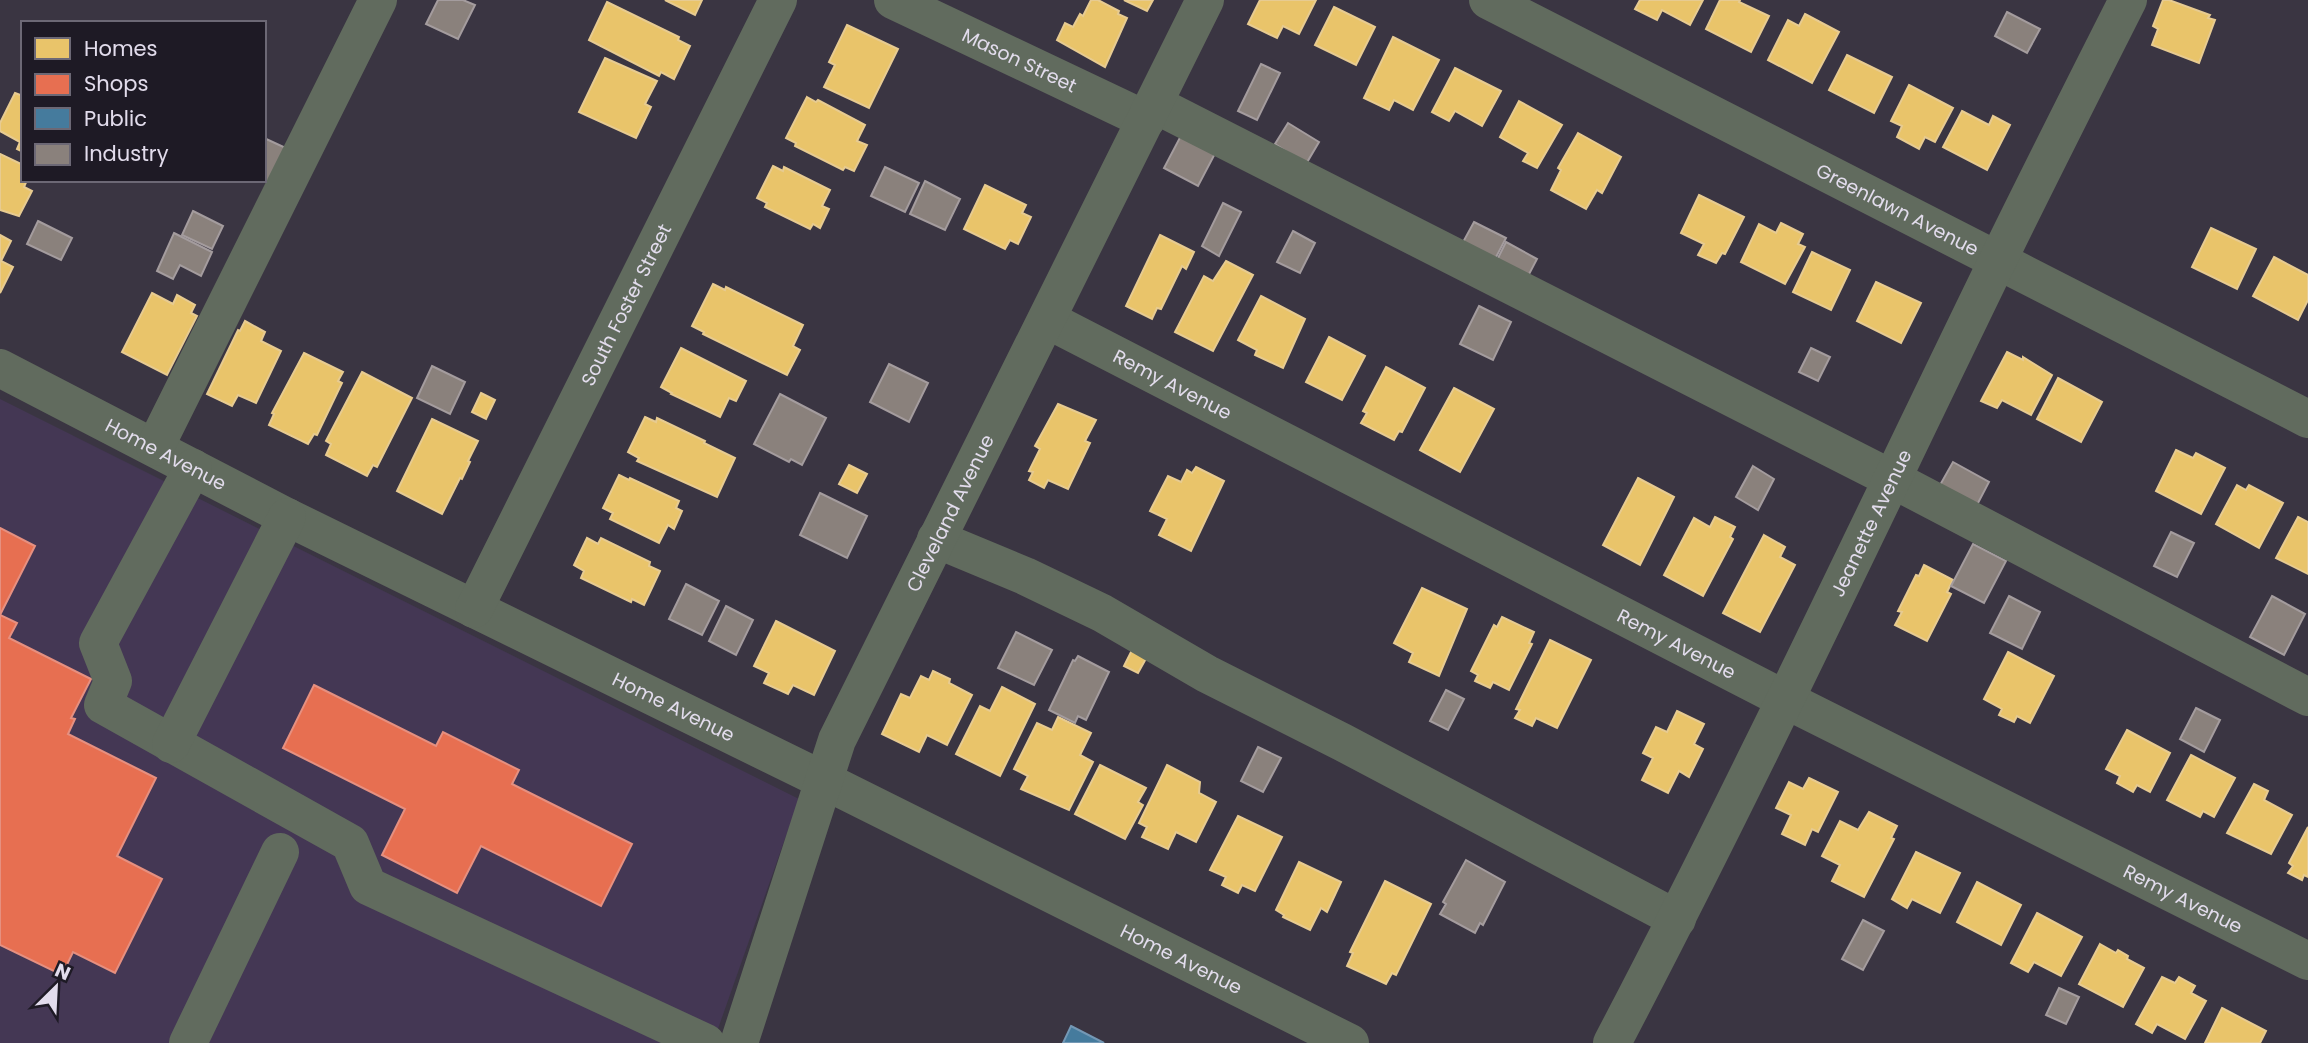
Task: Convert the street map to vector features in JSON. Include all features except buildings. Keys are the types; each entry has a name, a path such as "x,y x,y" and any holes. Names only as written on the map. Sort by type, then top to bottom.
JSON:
{"street":[{"path":"155,447 378,0"},
{"name":"South Foster Street","path":"474,609 778,0"},
{"name":"Mason Street","path":"893,0 1150,112 1892,479 2308,697"},
{"name":"Cleveland Avenue","path":"739,1043 837,740 1205,0"},
{"name":"Greenlawn Avenue","path":"1488,0 2308,419"},
{"name":"Jeanette Avenue","path":"1612,1043 1786,700 1998,259 2127,0"},
{"name":"Remy Avenue","path":"1048,320 1786,700 2308,961"},
{"name":"Home Avenue","path":"0,368 287,517 1350,1043"},
{"path":"193,468 98,643 113,681 103,705 350,843 368,886 706,1043"},
{"path":"171,744 287,517"},
{"path":"936,539 1025,576 1102,613 1207,674 1677,919"},
{"path":"188,1043 280,852"}],"shaded area":[{"path":"0,399 799,799 713,1043 0,1043"}]}
